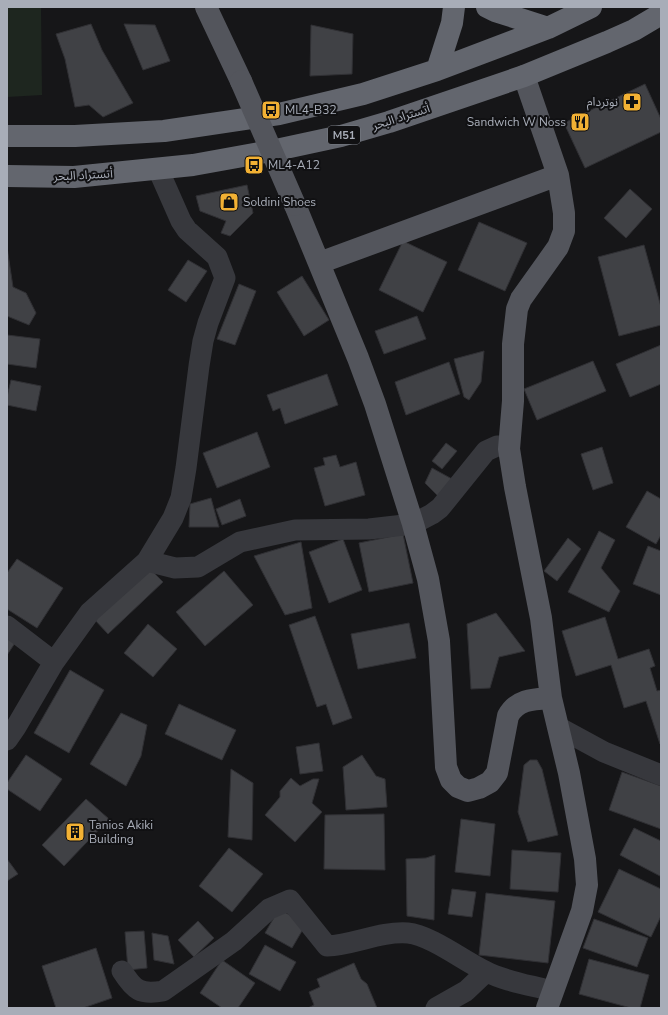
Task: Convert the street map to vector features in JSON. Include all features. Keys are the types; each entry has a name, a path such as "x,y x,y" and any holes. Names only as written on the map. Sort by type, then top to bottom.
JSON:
{"highway":[{"path":"437,70 452,23 454,7"},
{"path":"487,7 548,28"},
{"path":"7,136 75,136 164,131 279,114 362,94 437,70 548,28 591,7"},
{"name":"أتستراد البحر","path":"7,176 74,177 193,165 276,150 341,136 389,122 524,76 634,30 661,14"}],"main road":[{"path":"206,7 241,81 295,205 358,358 375,404 413,524 428,579 439,641 446,767 451,780 458,787 468,791 479,788 490,782 497,773 508,716 512,709 520,703 537,699 551,698"},
{"path":"524,76 558,175 564,213 564,232 558,247 521,299 517,309 514,322 513,401 509,448 515,487 541,618 551,698 569,773 585,859 587,885 582,911 550,1000"},
{"path":"319,263 558,175"}],"street":[{"path":"7,740 54,662 90,612 146,561 173,518 181,498 203,341 208,323 226,278 217,257 187,230 181,221 158,169"},
{"path":"146,561 175,568 198,567 240,542 295,530 369,529 413,524 440,508 486,451 497,446 509,448"},
{"path":"7,626 54,662"},
{"path":"558,728 604,752 661,775"},
{"path":"122,971 129,982 138,990 149,993 163,991 234,941 269,909 290,900 327,946 337,946 392,933 410,933 427,939 486,972 505,979 550,1000"},
{"path":"436,1008 466,992 486,972"}],"shaded area":[{"path":"7,7 41,7 42,95 7,97"}],"building":[{"path":"91,24 102,50 133,103 103,117 89,105 75,107 65,59 56,34"},
{"path":"124,24 155,25 170,61 143,70"},
{"path":"311,25 353,34 352,74 310,76"},
{"path":"645,84 661,119 661,132 585,168 564,123"},
{"path":"247,185 253,213 230,236 221,233 226,221 200,211 196,196"},
{"path":"630,189 652,209 626,238 604,218"},
{"path":"479,222 527,243 505,291 458,270"},
{"path":"403,241 447,262 423,312 379,290"},
{"path":"644,245 661,307 661,325 619,336 598,257"},
{"path":"7,247 13,287 26,293 36,313 29,325 7,316"},
{"path":"188,260 207,271 186,302 168,290"},
{"path":"302,276 329,320 304,336 277,292"},
{"path":"239,284 256,291 235,345 217,339"},
{"path":"417,316 426,339 384,354 375,331"},
{"path":"7,335 40,339 36,368 7,364"},
{"path":"661,345 661,384 630,397 616,364"},
{"path":"484,351 481,382 469,400 464,397 454,359"},
{"path":"593,361 606,391 537,420 524,389"},
{"path":"449,362 460,394 406,415 395,382"},
{"path":"327,374 338,405 285,424 280,408 273,411 267,395"},
{"path":"11,380 41,386 36,411 7,405 7,397"},
{"path":"257,432 270,467 217,488 203,453"},
{"path":"446,443 457,451 442,469 432,461"},
{"path":"602,447 613,483 593,490 581,454"},
{"path":"336,455 340,467 356,462 365,495 325,506 314,468 325,465 323,458"},
{"path":"432,468 452,479 441,499 425,483"},
{"path":"647,491 661,499 661,535 656,544 626,527"},
{"path":"211,498 219,527 189,527 190,504"},
{"path":"240,499 246,516 222,525 216,509"},
{"path":"599,531 615,540 601,568 620,591 609,612 568,592"},
{"path":"403,534 413,583 369,592 359,543"},
{"path":"568,538 581,549 557,581 544,571"},
{"path":"343,539 362,590 329,603 309,552"},
{"path":"301,542 312,608 285,615 254,556"},
{"path":"648,546 661,551 661,595 633,584"},
{"path":"17,559 63,588 37,628 7,609 7,573"},
{"path":"148,567 163,582 108,634 94,619"},
{"path":"224,571 253,605 205,646 176,612"},
{"path":"496,613 525,651 499,657 490,688 471,689 467,624"},
{"path":"315,616 352,718 333,725 326,704 317,707 289,625"},
{"path":"605,617 618,659 649,649 655,666 650,668 657,691 661,690 660,744 646,701 624,708 611,665 576,676 562,631"},
{"path":"409,623 416,658 358,669 351,634"},
{"path":"148,624 177,649 153,677 124,653"},
{"path":"7,634 17,640 7,655"},
{"path":"70,670 104,690 69,753 34,733"},
{"path":"179,704 236,730 222,760 165,734"},
{"path":"121,713 147,725 141,756 126,786 90,764"},
{"path":"319,743 323,771 300,774 296,747"},
{"path":"26,755 62,779 40,811 7,789 7,783"},
{"path":"362,755 376,776 385,779 387,807 346,810 343,767"},
{"path":"530,760 537,760 542,769 558,835 528,842 518,812 524,765"},
{"path":"231,769 253,783 252,840 228,837"},
{"path":"622,772 661,786 661,829 609,810"},
{"path":"291,778 300,786 313,779 319,779 312,803 322,812 295,842 265,815 280,797 280,791"},
{"name":"Tanios Akiki Building","path":"86,799 109,819 64,866 42,845"},
{"path":"384,814 385,870 324,869 325,815"},
{"path":"461,819 495,824 490,876 455,872"},
{"path":"634,828 661,841 660,876 620,855"},
{"path":"229,848 263,874 232,912 199,886"},
{"path":"512,850 561,853 558,892 510,889"},
{"path":"435,855 434,920 407,916 406,859 426,858"},
{"path":"7,859 18,874 7,881"},
{"path":"619,869 661,889 661,916 651,937 598,912"},
{"path":"452,889 476,892 472,917 448,914"},
{"path":"486,893 555,901 548,963 479,955"},
{"path":"279,909 306,924 292,948 265,933"},
{"path":"594,919 648,938 637,967 583,948"},
{"path":"198,921 214,938 194,957 178,940"},
{"path":"144,931 147,968 128,970 125,932"},
{"path":"152,933 168,936 174,964 154,960"},
{"path":"265,945 296,962 280,991 249,974"},
{"path":"96,948 112,998 83,1008 56,1008 42,966"},
{"path":"589,959 649,975 640,1008 631,1008 579,994"},
{"path":"222,960 255,983 238,1008 222,1008 200,993"},
{"path":"354,963 361,979 367,984 377,1008 308,1008 314,1005 309,992 320,987 317,979"}],"place":[{"name":"نوتردام","path":"632,102"},
{"name":"ML4-B32","path":"271,110"},
{"name":"Sandwich W Noss","path":"580,122"},
{"name":"ML4-A12","path":"254,165"},
{"name":"Soldini Shoes","path":"229,202"},
{"name":"Tanios Akiki Building","path":"75,832"}]}
